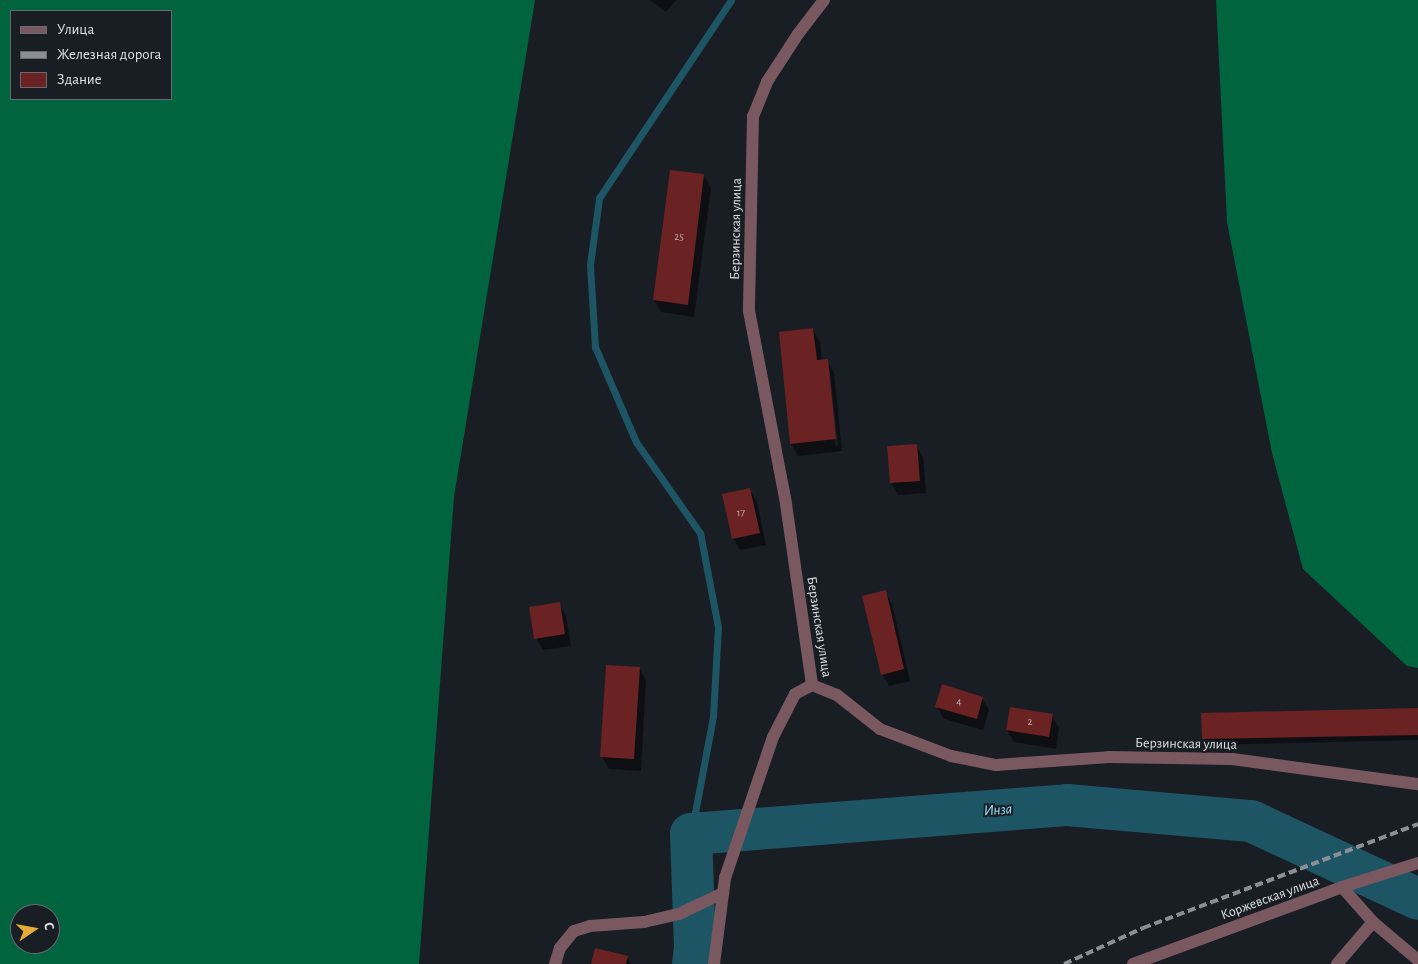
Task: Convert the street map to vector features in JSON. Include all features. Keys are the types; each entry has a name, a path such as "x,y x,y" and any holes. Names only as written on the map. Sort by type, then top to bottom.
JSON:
{"street":[{"name":"Берзинская улица","path":"824,0 798,34 767,82 753,116 749,311 786,504 812,685 837,695 880,729 951,756 996,765 1109,757 1232,759 1418,784"},
{"path":"714,964 725,878 773,737 795,694 812,685"},
{"name":"Коржевская улица","path":"1133,964 1342,887 1418,863"},
{"path":"1342,887 1373,922 1418,960"},
{"path":"555,964 560,948 574,931 590,926 644,922 679,914 723,893"},
{"path":"1338,964 1373,922"}],"green space":[{"path":"0,0 535,0 454,497 419,964 0,964"},
{"path":"1216,0 1418,0 1418,668 1407,666 1303,569 1272,453 1227,222"}],"building":[{"path":"670,170 704,174 688,305 653,300"},
{"path":"813,328 817,360 828,359 836,439 790,444 779,332"},
{"path":"917,444 920,481 890,483 887,446"},
{"path":"750,488 760,533 732,539 722,494"},
{"path":"886,590 904,669 881,675 862,596"},
{"path":"560,602 565,634 534,639 529,607"},
{"path":"606,665 640,667 634,759 600,757"},
{"path":"942,684 983,697 977,719 935,707"},
{"path":"1010,707 1053,714 1049,737 1006,730"},
{"path":"1418,708 1418,735 1202,739 1201,713"},
{"path":"595,948 628,956 626,964 591,964"}],"waterway":[{"path":"691,834 713,716 718,627 700,533 636,442 595,347 590,265 599,198 731,0"},
{"name":"Инза","path":"693,964 695,948 691,834 1067,805 1251,821 1418,899"}],"railway":[{"path":"1064,964 1143,928 1418,824"}]}
